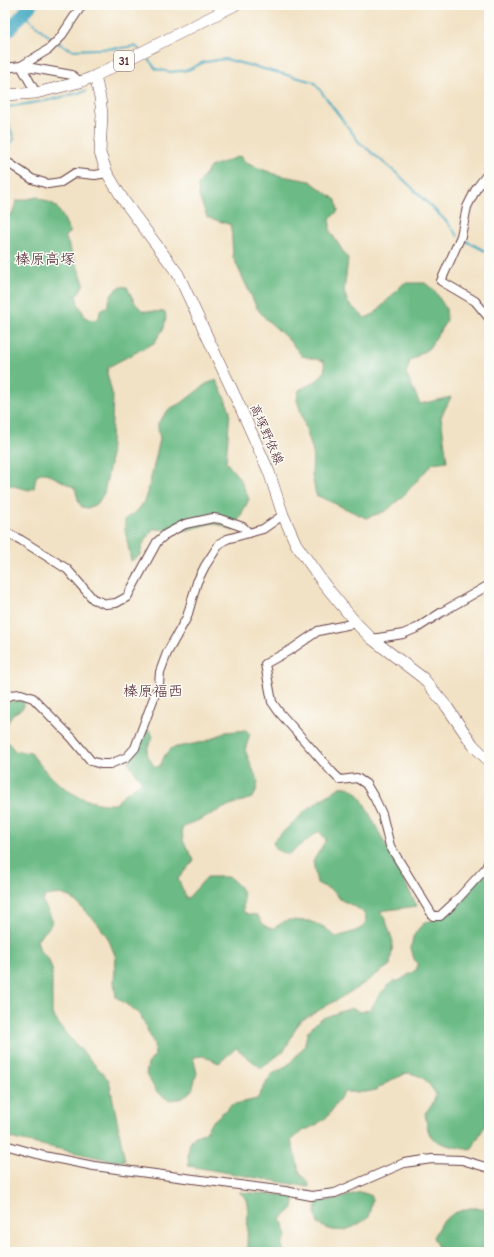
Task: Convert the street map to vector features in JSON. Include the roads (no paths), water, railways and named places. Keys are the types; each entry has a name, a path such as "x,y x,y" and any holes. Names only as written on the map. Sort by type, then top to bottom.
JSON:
{"main road":[{"name":"31","path":"5,95 36,93 80,82 95,76 235,5"},
{"name":"高塚野依線","path":"95,76 102,114 100,153 106,173 124,201 178,274 238,401 269,472 283,515 296,544 324,584 356,623 372,638 423,678 447,707 473,745 489,761"}],"street":[{"path":"21,66 48,49 60,38 82,5"},
{"path":"21,66 36,93"},
{"path":"5,68 21,66 72,75 80,82"},
{"path":"5,162 32,179 48,184 62,182 75,173 95,175 106,173"},
{"path":"489,172 476,189 467,207 460,240 441,282 475,301 489,318"},
{"path":"5,698 10,695 21,694 32,698 72,738 91,761 101,764 110,764 127,757 135,748 159,684 160,672 167,653 187,617 197,582 205,566 220,543 227,539 263,529 283,515"},
{"path":"5,532 21,540 67,569 92,599 106,604 116,603 127,597 157,542 166,534 185,524 213,518 243,527 249,533"},
{"path":"372,638 403,634 417,628 489,585"},
{"path":"356,623 318,631 292,649 265,664 272,702 286,720 340,780 357,778 366,784 382,814 390,846 433,916 440,916 448,909 486,868 489,860"},
{"path":"5,1145 44,1156 94,1166 310,1196 335,1193 404,1163 432,1159 462,1160 489,1168"}],"waterway":[{"path":"5,33 31,5"},
{"path":"23,14 55,40"},
{"path":"58,43 73,50 135,46 139,49"},
{"path":"145,55 156,69 170,72 188,70 204,62 225,59 314,82 359,142 401,177 447,222 458,236"},
{"path":"5,109 8,107 50,100 86,91"},
{"path":"5,114 14,139 5,146"},
{"path":"462,239 489,253"}],"district":[{"name":"榛原高塚","path":"45,259"},
{"name":"榛原福西","path":"153,691"}]}
